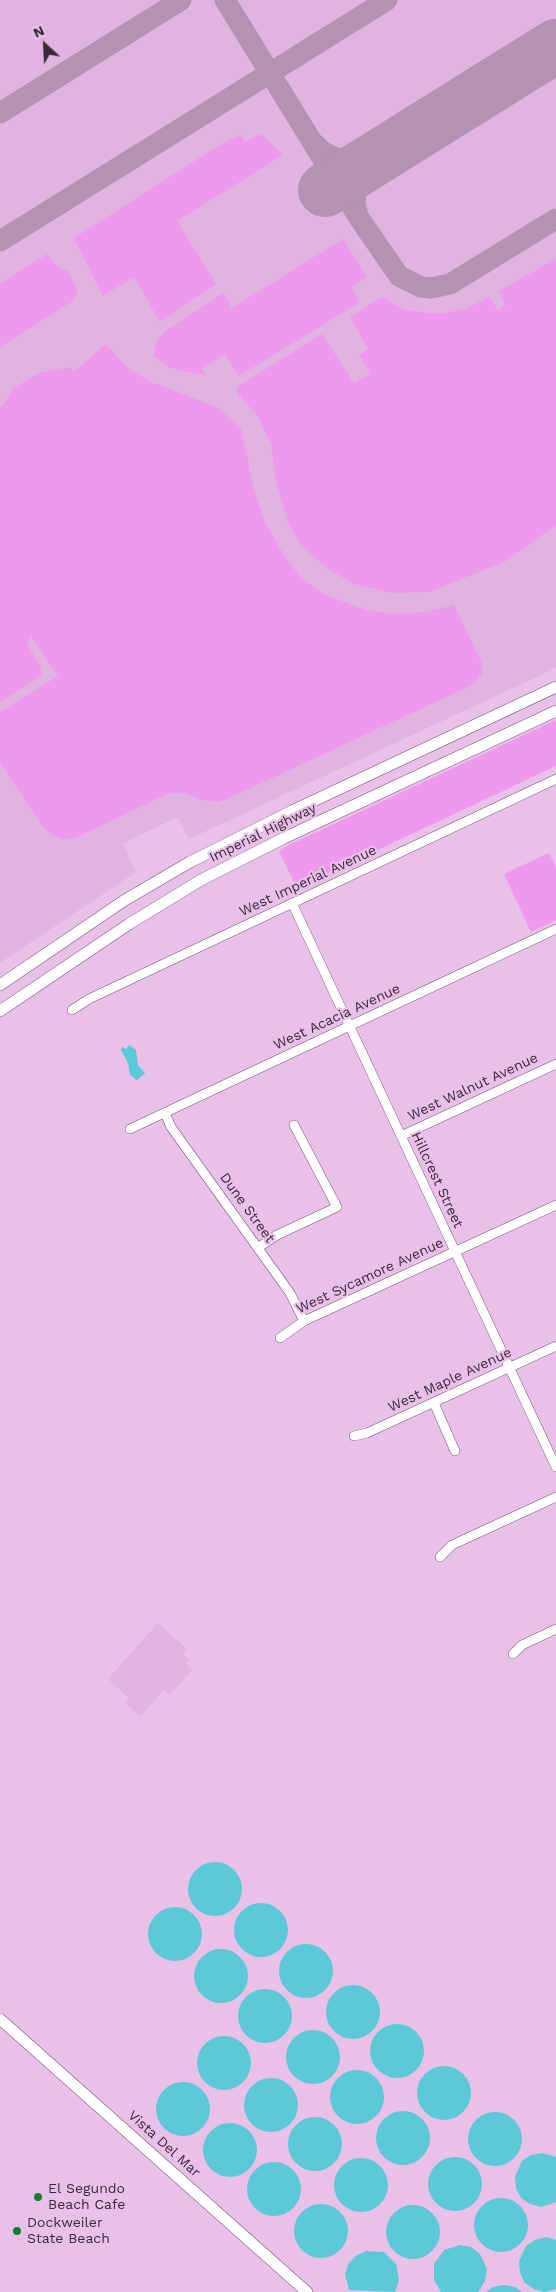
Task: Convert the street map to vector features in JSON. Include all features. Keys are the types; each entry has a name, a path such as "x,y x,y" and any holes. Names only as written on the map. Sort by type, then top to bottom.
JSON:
{"main road":[{"name":"Imperial Highway","path":"0,985 125,900 221,846 556,687"},
{"name":"Imperial Highway","path":"0,1011 172,897 271,844 556,711"},
{"path":"271,844 268,838 270,828 304,811 308,804"},
{"name":"Vista Del Mar","path":"0,2018 307,2292"}],"street":[{"name":"West Imperial Avenue","path":"72,1010 89,999 556,779"},
{"name":"Hillcrest Street","path":"292,903 556,1467"},
{"name":"West Acacia Avenue","path":"130,1129 556,929"},
{"name":"West Walnut Avenue","path":"401,1136 556,1064"},
{"name":"Dune Street","path":"165,1113 171,1127 259,1247 290,1293 304,1322"},
{"path":"259,1247 277,1235 337,1207 294,1125"},
{"name":"West Sycamore Avenue","path":"280,1338 304,1322 556,1204"},
{"name":"West Maple Avenue","path":"354,1436 367,1434 556,1346"},
{"path":"434,1403 455,1451"},
{"path":"440,1557 452,1545 556,1497"},
{"path":"513,1654 522,1645 556,1630"}],"shaded area":[{"path":"0,0 556,0 556,668 189,839 178,817 123,843 136,872 0,963"},
{"path":"261,134 283,155 177,221 216,284 160,322 134,277 103,296 74,238 226,141 241,135 245,142"},
{"path":"343,239 367,277 351,287 360,302 239,376 225,354 202,369 205,375 170,368 153,356 158,339 167,330 223,293 232,308"},
{"path":"47,254 56,266 68,270 77,295 73,301 0,347 0,284"},
{"path":"556,259 556,525 506,561 429,592 392,593 354,584 328,569 301,545 288,523 276,481 271,444 258,416 238,394 237,387 322,334 354,383 370,373 359,355 368,349 350,317 382,297 403,309 424,313 445,313 468,308 489,297 498,310 506,305 499,291"},
{"path":"106,344 129,369 151,382 217,407 241,428 253,485 265,523 288,562 302,578 325,595 367,610 397,614 426,612 454,605 482,664 482,673 478,679 470,686 227,799 217,802 199,799 185,793 169,793 75,838 63,839 52,835 43,827 0,762 0,712 58,676 31,636 27,644 40,665 42,676 0,702 0,407 4,404 13,388 42,372 69,367 74,372"},
{"path":"556,720 556,766 297,888 279,852 285,847"},
{"path":"549,853 556,868 556,920 531,932 504,874"},
{"path":"129,1045 136,1050 138,1065 145,1073 137,1080 130,1075 128,1063 121,1050 122,1047 126,1049"},
{"path":"158,1623 187,1649 183,1654 189,1660 186,1664 192,1670 170,1695 163,1690 141,1717 125,1703 129,1698 108,1679"},
{"path":"215,1862 225,1864 234,1870 240,1879 242,1889 240,1899 234,1908 225,1914 215,1916 205,1914 196,1908 190,1899 188,1889 190,1879 196,1870 205,1864"},
{"path":"261,1903 271,1905 280,1911 286,1920 288,1930 286,1940 280,1949 271,1955 261,1957 251,1955 242,1949 236,1940 234,1930 236,1920 242,1911 251,1905"},
{"path":"175,1907 185,1909 194,1915 200,1924 202,1934 200,1944 194,1953 185,1959 175,1961 165,1959 156,1953 150,1944 148,1934 150,1924 156,1915 165,1909"},
{"path":"306,1944 316,1946 325,1952 331,1961 333,1971 331,1981 325,1990 316,1996 306,1998 296,1996 287,1990 281,1981 279,1971 281,1961 287,1952 296,1946"},
{"path":"221,1949 231,1951 240,1957 246,1966 248,1976 246,1986 240,1995 231,2001 221,2003 211,2001 202,1995 196,1986 194,1976 196,1966 202,1957 211,1951"},
{"path":"353,1985 363,1987 372,1993 378,2002 380,2012 378,2022 372,2031 363,2037 353,2039 343,2037 334,2031 328,2022 326,2012 328,2002 334,1993 343,1987"},
{"path":"265,1989 275,1991 284,1997 290,2006 292,2016 290,2026 284,2035 275,2041 265,2043 255,2041 246,2035 240,2026 238,2016 240,2006 246,1997 255,1991"},
{"path":"397,2024 407,2026 416,2032 422,2041 424,2051 422,2061 416,2070 407,2076 397,2078 387,2076 378,2070 372,2061 370,2051 372,2041 378,2032 387,2026"},
{"path":"313,2030 323,2032 332,2038 338,2047 340,2057 338,2067 332,2076 323,2082 313,2084 303,2082 294,2076 288,2067 286,2057 288,2047 294,2038 303,2032"},
{"path":"224,2036 234,2038 243,2044 249,2053 251,2063 249,2073 243,2082 234,2088 224,2090 214,2088 205,2082 199,2073 197,2063 199,2053 205,2044 214,2038"},
{"path":"444,2066 454,2068 463,2074 469,2083 471,2093 469,2103 463,2112 454,2118 444,2120 434,2118 425,2112 419,2103 417,2093 419,2083 425,2074 434,2068"},
{"path":"357,2070 367,2072 376,2078 382,2087 384,2097 382,2107 376,2116 367,2122 357,2124 347,2122 338,2116 332,2107 330,2097 332,2087 338,2078 347,2072"},
{"path":"271,2078 281,2080 290,2086 296,2095 298,2105 296,2115 290,2124 281,2130 271,2132 261,2130 252,2124 246,2115 244,2105 246,2095 252,2086 261,2080"},
{"path":"183,2082 193,2084 202,2090 208,2099 210,2109 208,2119 202,2128 193,2134 183,2136 173,2134 164,2128 158,2119 156,2109 158,2099 164,2090 173,2084"},
{"path":"403,2111 413,2113 422,2119 428,2128 430,2138 428,2148 422,2157 413,2163 403,2165 393,2163 384,2157 378,2148 376,2138 378,2128 384,2119 393,2113"},
{"path":"495,2112 505,2114 514,2120 520,2129 522,2139 520,2149 514,2158 505,2164 495,2166 485,2164 476,2158 470,2149 468,2139 470,2129 476,2120 485,2114"},
{"path":"315,2117 325,2119 334,2125 340,2134 342,2144 340,2154 334,2163 325,2169 315,2171 305,2169 296,2163 290,2154 288,2144 290,2134 296,2125 305,2119"},
{"path":"230,2123 240,2125 249,2131 255,2140 257,2150 255,2160 249,2169 240,2175 230,2177 220,2175 211,2169 205,2160 203,2150 205,2140 211,2131 220,2125"},
{"path":"542,2153 556,2157 556,2202 541,2207 530,2204 521,2198 516,2188 515,2177 522,2161 531,2155"},
{"path":"455,2157 465,2159 474,2165 480,2174 482,2184 480,2194 474,2203 465,2209 455,2211 445,2209 436,2203 430,2194 428,2184 430,2174 436,2165 445,2159"},
{"path":"361,2158 371,2160 380,2166 386,2175 388,2185 386,2195 380,2204 371,2210 361,2212 351,2210 342,2204 336,2195 334,2185 336,2175 342,2166 351,2160"},
{"path":"274,2162 284,2164 293,2170 299,2179 301,2189 299,2199 293,2208 284,2214 274,2216 264,2214 255,2208 249,2199 247,2189 249,2179 255,2170 264,2164"},
{"path":"501,2198 511,2200 520,2206 526,2215 528,2225 526,2235 520,2244 511,2250 501,2252 491,2250 482,2244 476,2235 474,2225 476,2215 482,2206 491,2200"},
{"path":"321,2204 331,2206 340,2212 346,2221 348,2231 346,2241 340,2250 331,2256 321,2258 311,2256 302,2250 296,2241 294,2231 296,2221 302,2212 311,2206"},
{"path":"413,2205 423,2207 432,2213 438,2222 440,2232 438,2242 432,2251 423,2257 413,2259 403,2257 394,2251 388,2242 386,2232 388,2222 394,2213 403,2207"},
{"path":"546,2237 556,2240 556,2289 545,2292 534,2289 525,2283 520,2273 519,2261 526,2246 535,2240"},
{"path":"460,2245 471,2247 480,2254 487,2269 485,2281 478,2292 441,2292 434,2280 434,2264 444,2250"},
{"path":"367,2251 384,2252 396,2264 399,2280 395,2292 349,2290 345,2274 349,2263 357,2255"},
{"path":"504,2285 515,2287 522,2292 486,2292 493,2287"}],"taxiway":[{"path":"0,113 181,0"},
{"path":"225,0 359,218 399,276 421,287 431,288 450,284 556,219"},
{"path":"0,241 387,0"},
{"path":"315,144 322,151 335,158 360,161 375,159"},
{"path":"358,216 355,204 356,190 366,167 375,159"}],"runway":[{"path":"325,190 556,46"}],"place":[{"name":"El Segundo Beach Cafe","path":"38,2197"},
{"name":"Dockweiler State Beach","path":"17,2231"}]}
